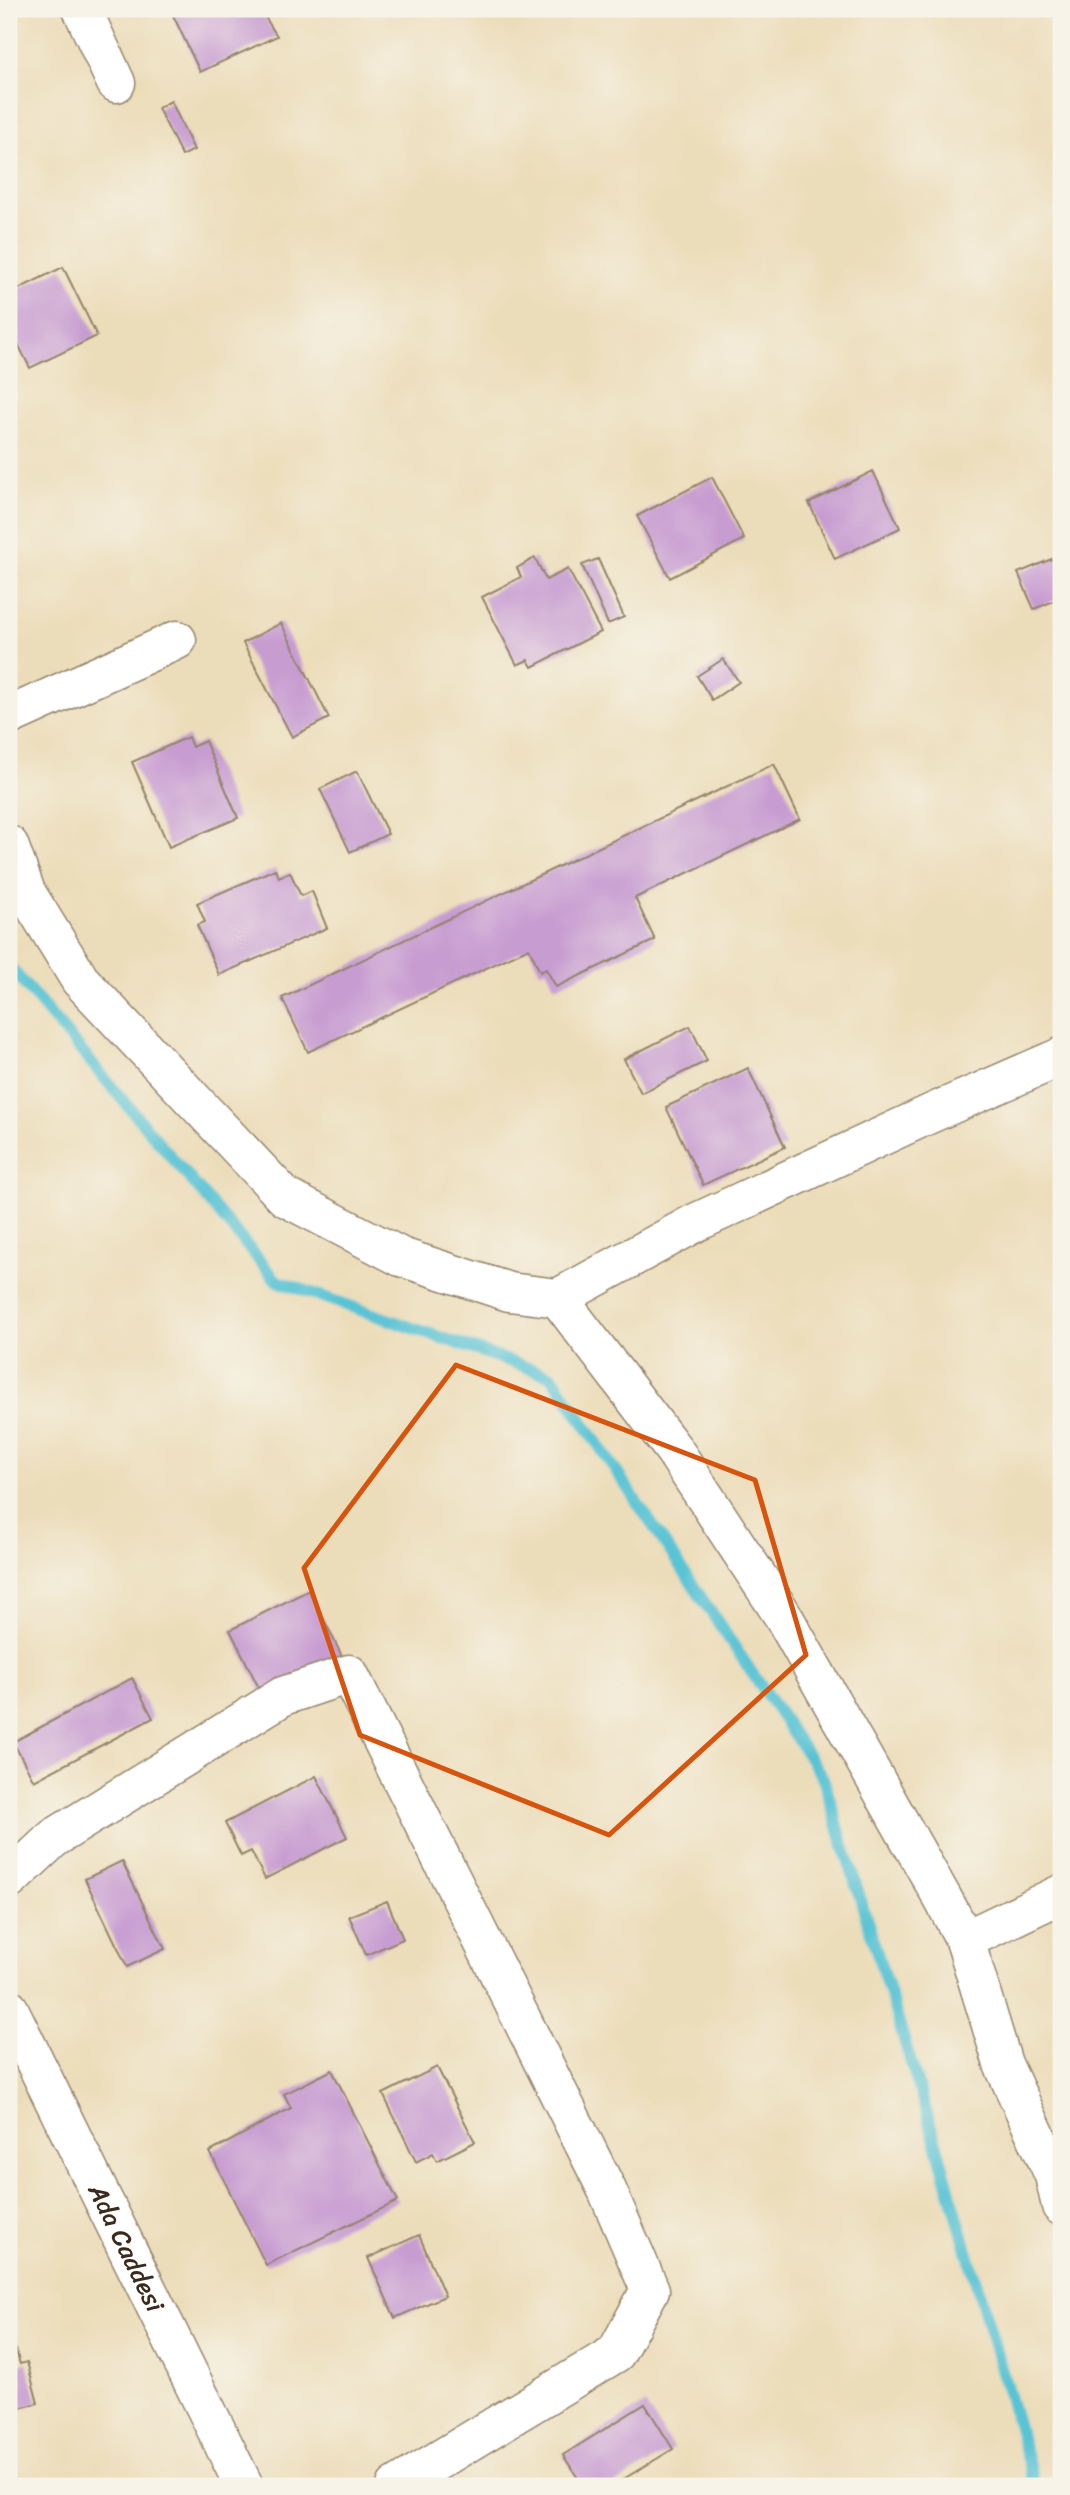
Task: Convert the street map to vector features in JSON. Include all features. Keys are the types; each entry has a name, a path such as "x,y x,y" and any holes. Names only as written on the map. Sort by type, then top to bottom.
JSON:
{"street":[{"path":"82,9 116,83"},
{"path":"9,716 177,640"},
{"path":"9,845 26,892 80,979 285,1197 401,1257 509,1292 558,1298 695,1223 932,1113 1061,1057"},
{"path":"558,1298 674,1450 782,1614 965,1940 1003,2064 1054,2175 1061,2206"},
{"path":"9,1880 54,1838 283,1696 349,1674 607,2190 650,2290 616,2353 396,2486"},
{"path":"965,1940 1061,1894"},
{"name":"Ada Caddesi","path":"9,2008 244,2486"}],"highlighted area":[{"path":"456,1365 755,1480 806,1655 609,1835 360,1735 304,1568"}],"building":[{"path":"170,9 260,9 277,36 200,72"},
{"path":"171,101 194,150 182,156 158,108"},
{"path":"63,267 97,336 30,368 9,326 9,305 14,303 10,293"},
{"path":"873,471 900,528 835,559 809,503"},
{"path":"712,477 744,539 670,578 637,516"},
{"path":"1061,555 1061,598 1034,609 1018,573"},
{"path":"535,558 546,580 568,569 601,632 532,667 528,660 517,665 482,597 521,577 517,568"},
{"path":"598,559 624,617 608,624 582,565"},
{"path":"281,623 329,718 292,737 243,643"},
{"path":"723,659 739,682 712,700 697,676"},
{"path":"188,737 192,747 205,741 238,818 169,847 132,762"},
{"path":"774,764 800,819 635,898 655,940 556,987 546,969 540,972 529,948 308,1052 282,998"},
{"path":"357,771 388,834 350,852 320,789"},
{"path":"275,869 279,877 290,872 301,896 312,891 327,928 219,975 197,925 205,922 197,903"},
{"path":"690,1026 707,1061 641,1093 624,1059"},
{"path":"748,1068 785,1147 703,1185 666,1107"},
{"path":"309,1590 342,1656 263,1696 230,1630"},
{"path":"132,1678 153,1718 34,1781 13,1742"},
{"path":"316,1776 347,1837 265,1879 251,1851 241,1856 225,1823"},
{"path":"122,1861 165,1949 127,1967 85,1879"},
{"path":"387,1901 403,1939 366,1955 349,1916"},
{"path":"437,2067 475,2142 437,2161 433,2153 416,2162 383,2094"},
{"path":"332,2070 398,2201 266,2265 210,2152 291,2108 284,2094"},
{"path":"419,2235 445,2296 395,2318 368,2258"},
{"path":"9,2328 20,2364 27,2362 38,2403 9,2411"},
{"path":"645,2404 673,2449 612,2486 583,2486 563,2455"}],"waterway":[{"path":"9,966 277,1281 552,1376 823,1778 939,2153 1035,2486"}]}
